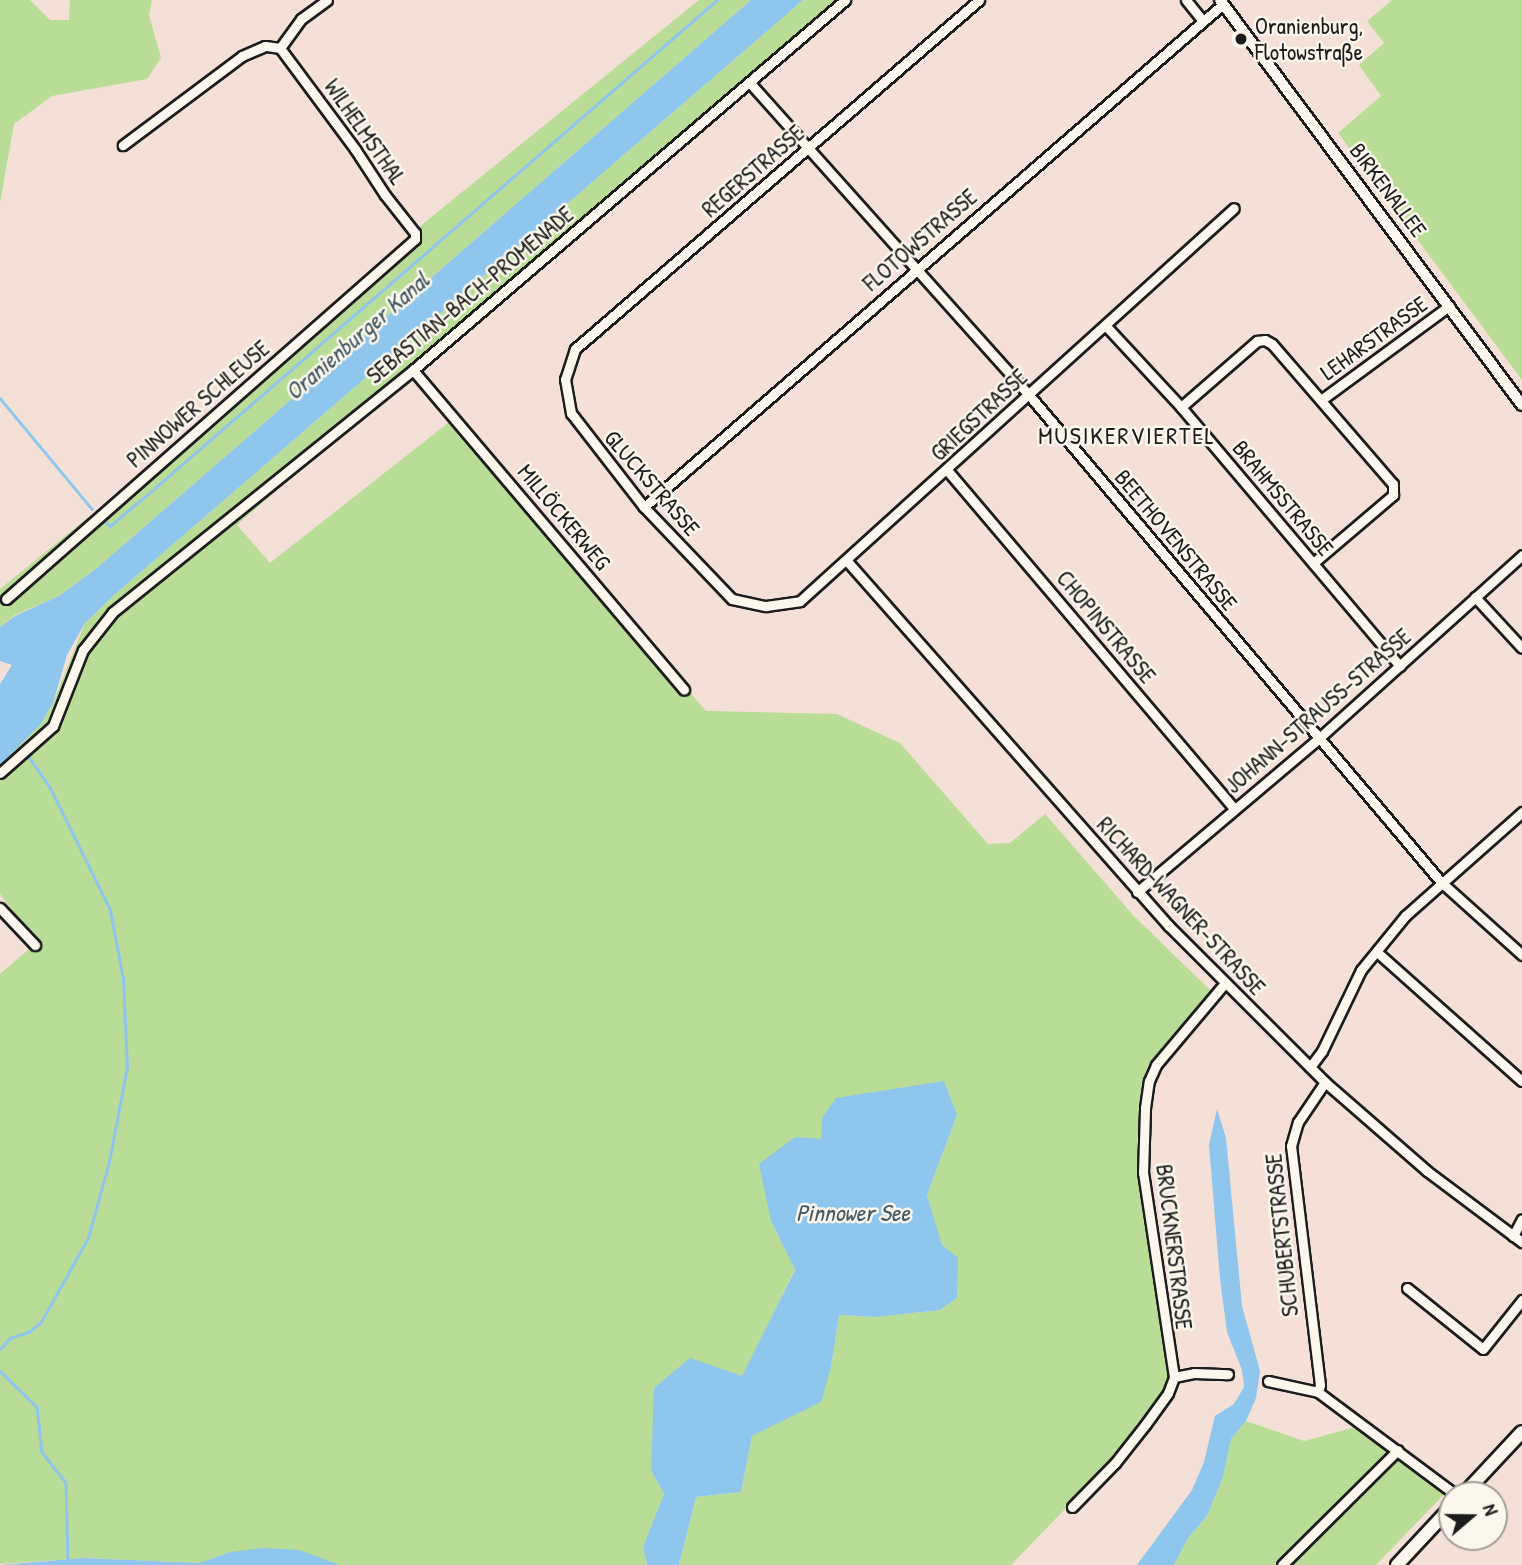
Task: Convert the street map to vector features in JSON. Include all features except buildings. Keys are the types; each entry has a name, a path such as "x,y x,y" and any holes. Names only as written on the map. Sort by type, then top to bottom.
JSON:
{"main road":[{"path":"1476,1481 1522,1432"},
{"path":"1396,1565 1438,1522"}],"street":[{"path":"123,145 242,56 265,46 280,48 301,19 327,0"},
{"name":"SEBASTIAN-BACH-PROMENADE","path":"0,773 53,726 83,650 113,612 413,370 845,0"},
{"name":"REGERSTRASSE","path":"565,380 575,349 979,0"},
{"path":"1186,0 1203,21"},
{"name":"FLOTOWSTRASSE","path":"644,507 1222,2"},
{"name":"BIRKENALLEE","path":"1222,2 1522,405"},
{"name":"WILHELMSTHAL","path":"280,48 415,233 415,239"},
{"name":"BEETHOVENSTRASSE","path":"750,83 1029,395 1441,882 1522,955"},
{"name":"GRIEGSTRASSE","path":"732,599 765,606 800,601 1234,208"},
{"name":"PINNOWER SCHLEUSE","path":"6,599 47,560 415,239"},
{"name":"LEHARSTRASSE","path":"1321,400 1449,306"},
{"name":"BRAHMSSTRASSE","path":"1106,326 1181,407 1400,666"},
{"path":"1181,407 1257,341 1265,340 1272,344 1393,484 1393,495 1313,563"},
{"name":"MILLÖCKERWEG","path":"413,370 684,690"},
{"name":"GLUCKSTRASSE","path":"565,380 570,413 644,507 732,599"},
{"name":"CHOPINSTRASSE","path":"947,470 1234,809"},
{"name":"JOHANN-STRAUSS-STRASSE","path":"1136,892 1318,739 1522,555"},
{"name":"RICHARD-WAGNER-STRASSE","path":"847,561 1136,892 1225,983 1325,1082 1427,1171 1522,1242"},
{"path":"1475,597 1522,648"},
{"path":"1310,1067 1322,1051 1361,970 1405,916 1522,813"},
{"path":"0,908 35,945"},
{"path":"1377,952 1522,1081"},
{"name":"BRUCKNERSTRASSE","path":"1174,1377 1144,1185 1145,1108 1149,1080 1156,1065 1225,983"},
{"name":"SCHUBERTSTRASSE","path":"1318,1392 1320,1385 1291,1146 1298,1122 1325,1082"},
{"path":"1513,1236 1522,1219"},
{"path":"1407,1288 1483,1349 1522,1300"},
{"path":"1072,1507 1115,1463 1145,1426 1168,1393 1174,1377 1194,1373 1228,1374"},
{"path":"1268,1381 1318,1392 1438,1481"},
{"path":"1282,1565 1398,1450"}],"green space":[{"path":"0,0 30,0 50,20 69,20 70,0 152,0 149,15 161,58 147,79 52,96 14,124 0,203"},
{"path":"699,0 751,0 97,568 59,596 15,615 0,627 0,589 86,519 107,507 419,227"},
{"path":"803,0 842,0 237,525 270,563 453,419 706,711 837,714 900,743 988,844 1010,843 1045,814 1133,915 1212,992 1148,1068 1137,1143 1146,1233 1169,1374 1165,1391 1123,1449 1011,1565 679,1565 696,1497 741,1492 752,1436 781,1420 831,1367 839,1315 876,1317 940,1310 957,1298 927,1195 957,1115 822,1118 821,1139 771,1221 795,1269 742,1377 729,1373 652,1431 654,1445 651,1470 664,1494 643,1547 647,1565 340,1565 221,1556 199,1563 84,1558 0,1564 0,974 36,943 0,894 0,765 40,725 53,703 85,623 113,596"},
{"path":"1392,0 1522,0 1522,380 1338,133 1381,96 1359,65 1384,43 1367,21"},
{"path":"1246,1421 1304,1441 1363,1425 1445,1481 1438,1481 1438,1501 1376,1565 1174,1565 1188,1538 1207,1516 1223,1477 1231,1439"}],"water":[{"path":"751,0 803,0 113,596 85,623 67,655 53,703 40,725 0,765 0,684 12,665 0,661 0,627 15,616 59,596 97,568"},
{"name":"Pinnower See","path":"944,1081 957,1115 927,1195 942,1245 958,1258 957,1298 940,1310 876,1317 839,1315 831,1367 821,1402 752,1436 741,1492 696,1497 679,1565 647,1565 643,1547 664,1494 651,1470 654,1388 690,1358 742,1376 795,1270 771,1221 759,1164 795,1137 821,1139 822,1118 836,1098"},
{"path":"1217,1109 1226,1138 1242,1306 1260,1371 1256,1398 1246,1421 1231,1439 1223,1477 1207,1516 1188,1538 1174,1565 1137,1565 1192,1490 1204,1462 1215,1416 1234,1404 1244,1387 1242,1370 1227,1332 1220,1279 1209,1145"},
{"path":"263,1548 299,1550 340,1565 0,1565 83,1558 199,1563 231,1552"}],"waterway":[{"name":"Oranienburger Kanal","path":"106,522 110,526 155,488 717,0"},
{"path":"0,398 92,509"},
{"path":"0,1349 10,1338 29,1332 41,1322 88,1238 109,1162 127,1067 123,979 110,910 50,788 29,758"},
{"path":"0,1371 37,1407 42,1452 66,1483 68,1565"}],"place":[{"name":"Oranienburg, Flotowstraße","path":"1241,39"}],"district":[{"name":"MUSIKERVIERTEL","path":"1127,436"}]}
